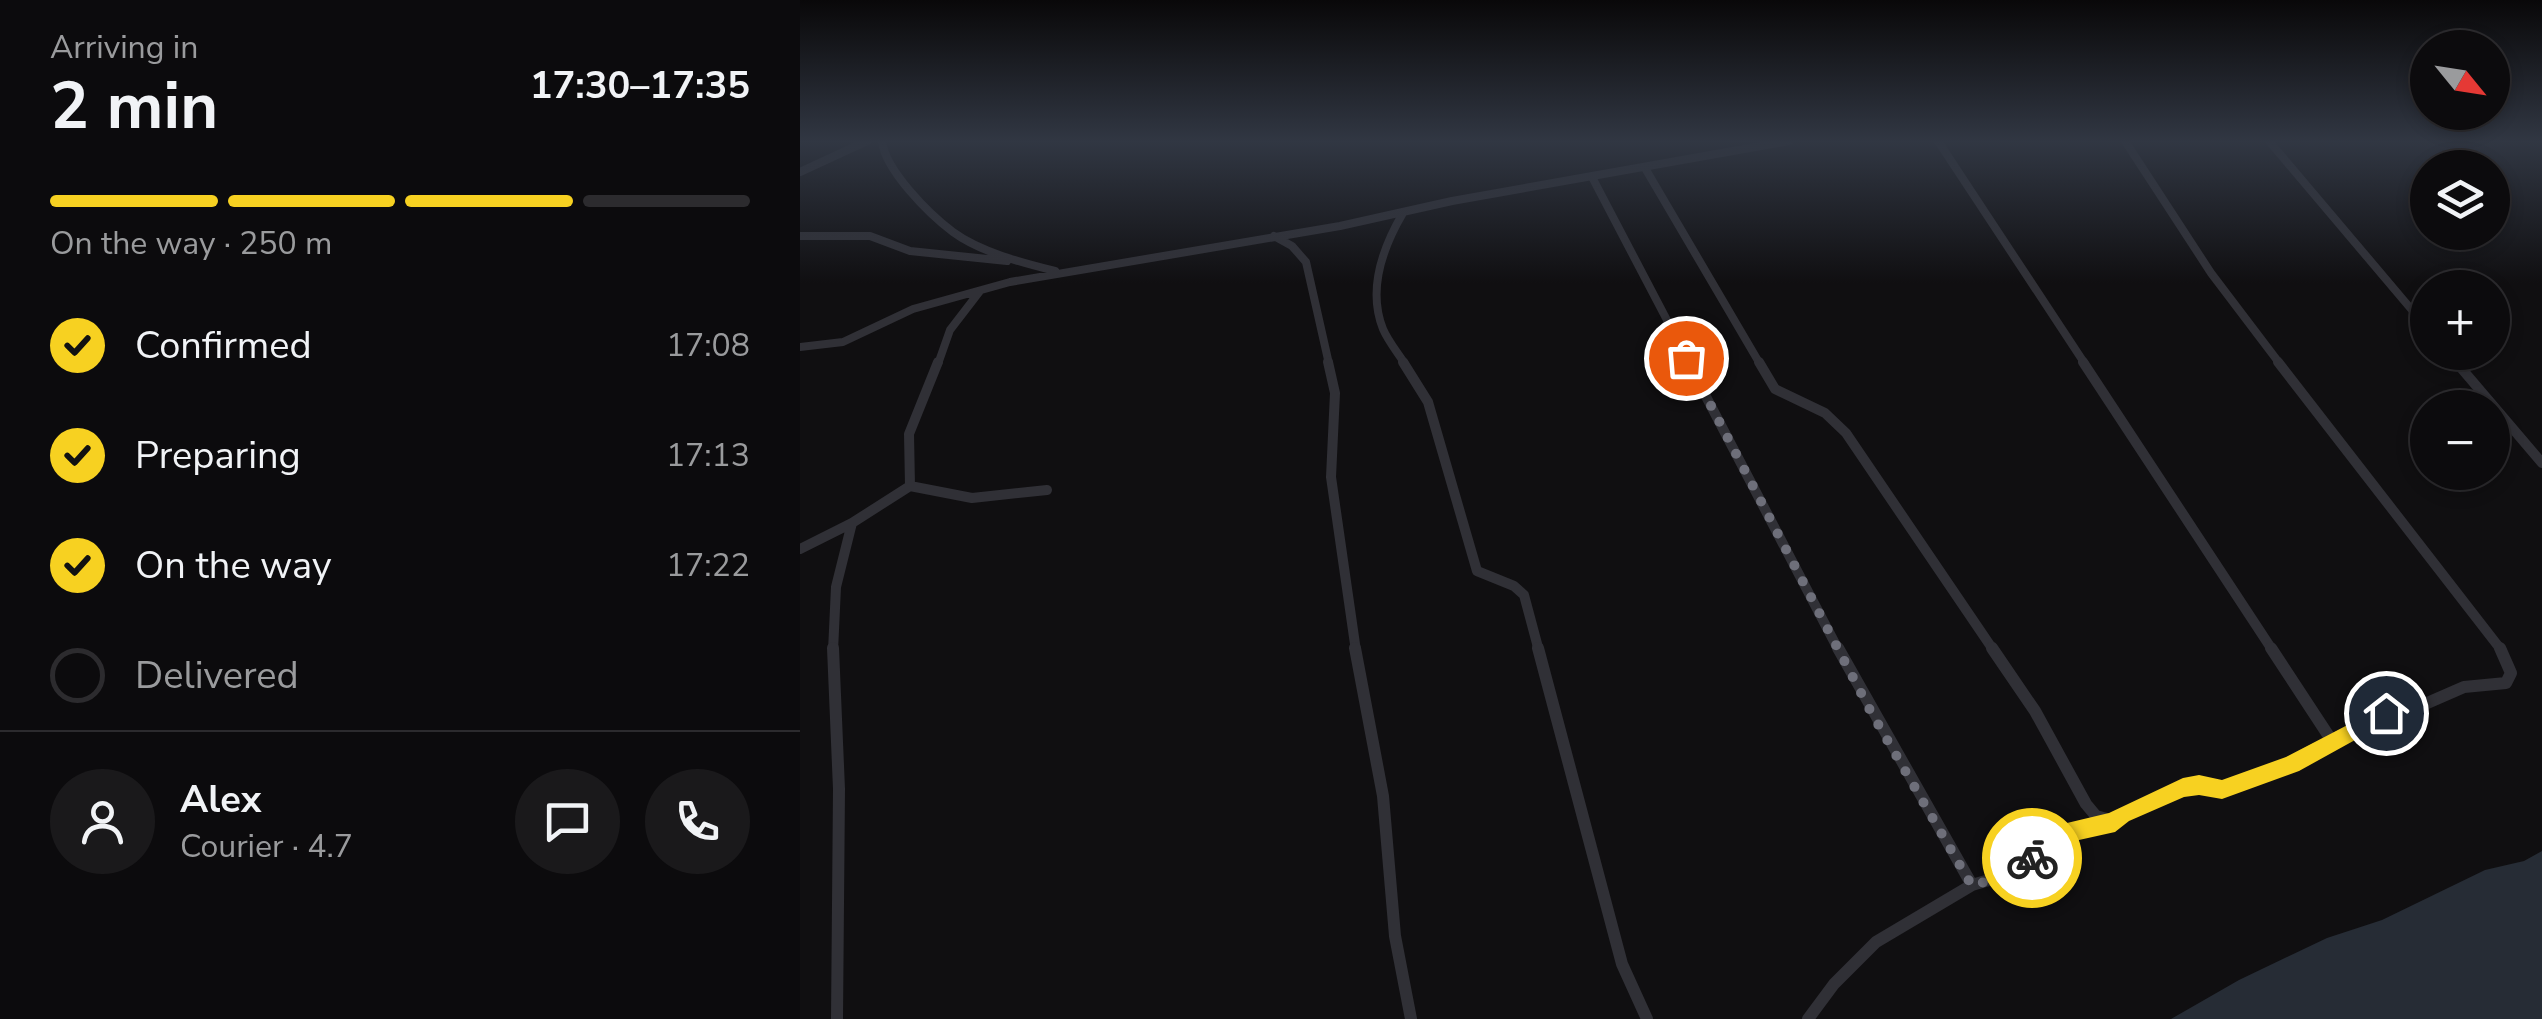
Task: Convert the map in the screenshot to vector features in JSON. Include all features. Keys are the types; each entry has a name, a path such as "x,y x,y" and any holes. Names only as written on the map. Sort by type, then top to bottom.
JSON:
{"street":[{"path":"910,189 954,233 1023,263"},
{"path":"800,347 843,342 914,308 1064,272 1531,189"},
{"path":"1598,189 1871,712 1972,886"},
{"path":"1657,189 1775,389 1825,414 1846,433 2035,711 2086,804 2096,816 2115,822"},
{"path":"1970,189 2332,741"},
{"path":"1808,1019 1834,984 1876,942 1972,886 2006,875 2074,830 2115,822 2122,814 2183,788 2199,785 2222,790 2265,775 2394,708 2426,704 2464,687 2506,683 2511,673 2510,664 2211,272 2157,189"},
{"path":"2309,189 2410,308"},
{"path":"1403,213 1387,240 1377,270 1382,328 1428,402 1476,572 1518,586 1524,595 1622,964 1647,1019"},
{"path":"800,236 870,236 910,252 1023,263 1064,272"},
{"path":"1273,236 1292,246 1306,262 1334,392 1331,477 1351,626 1383,796 1395,936 1411,1019"},
{"path":"910,486 914,466 908,441 930,388 941,343 953,320 981,290"},
{"path":"2463,370 2542,463"},
{"path":"800,549 852,523 910,486 972,498 1047,490"},
{"path":"837,1019 839,789 834,607 844,544 852,523"}],"shaded area":[{"path":"2542,851 2542,1019 2171,1019 2239,980 2327,938 2382,920 2485,870 2524,861"}],"way so far":[{"path":"1686,358 1871,712 1972,886 2006,875 2032,858"}],"route":[{"path":"2032,858 2074,830 2115,822 2122,814 2183,788 2199,785 2222,790 2292,764 2386,713"}]}
